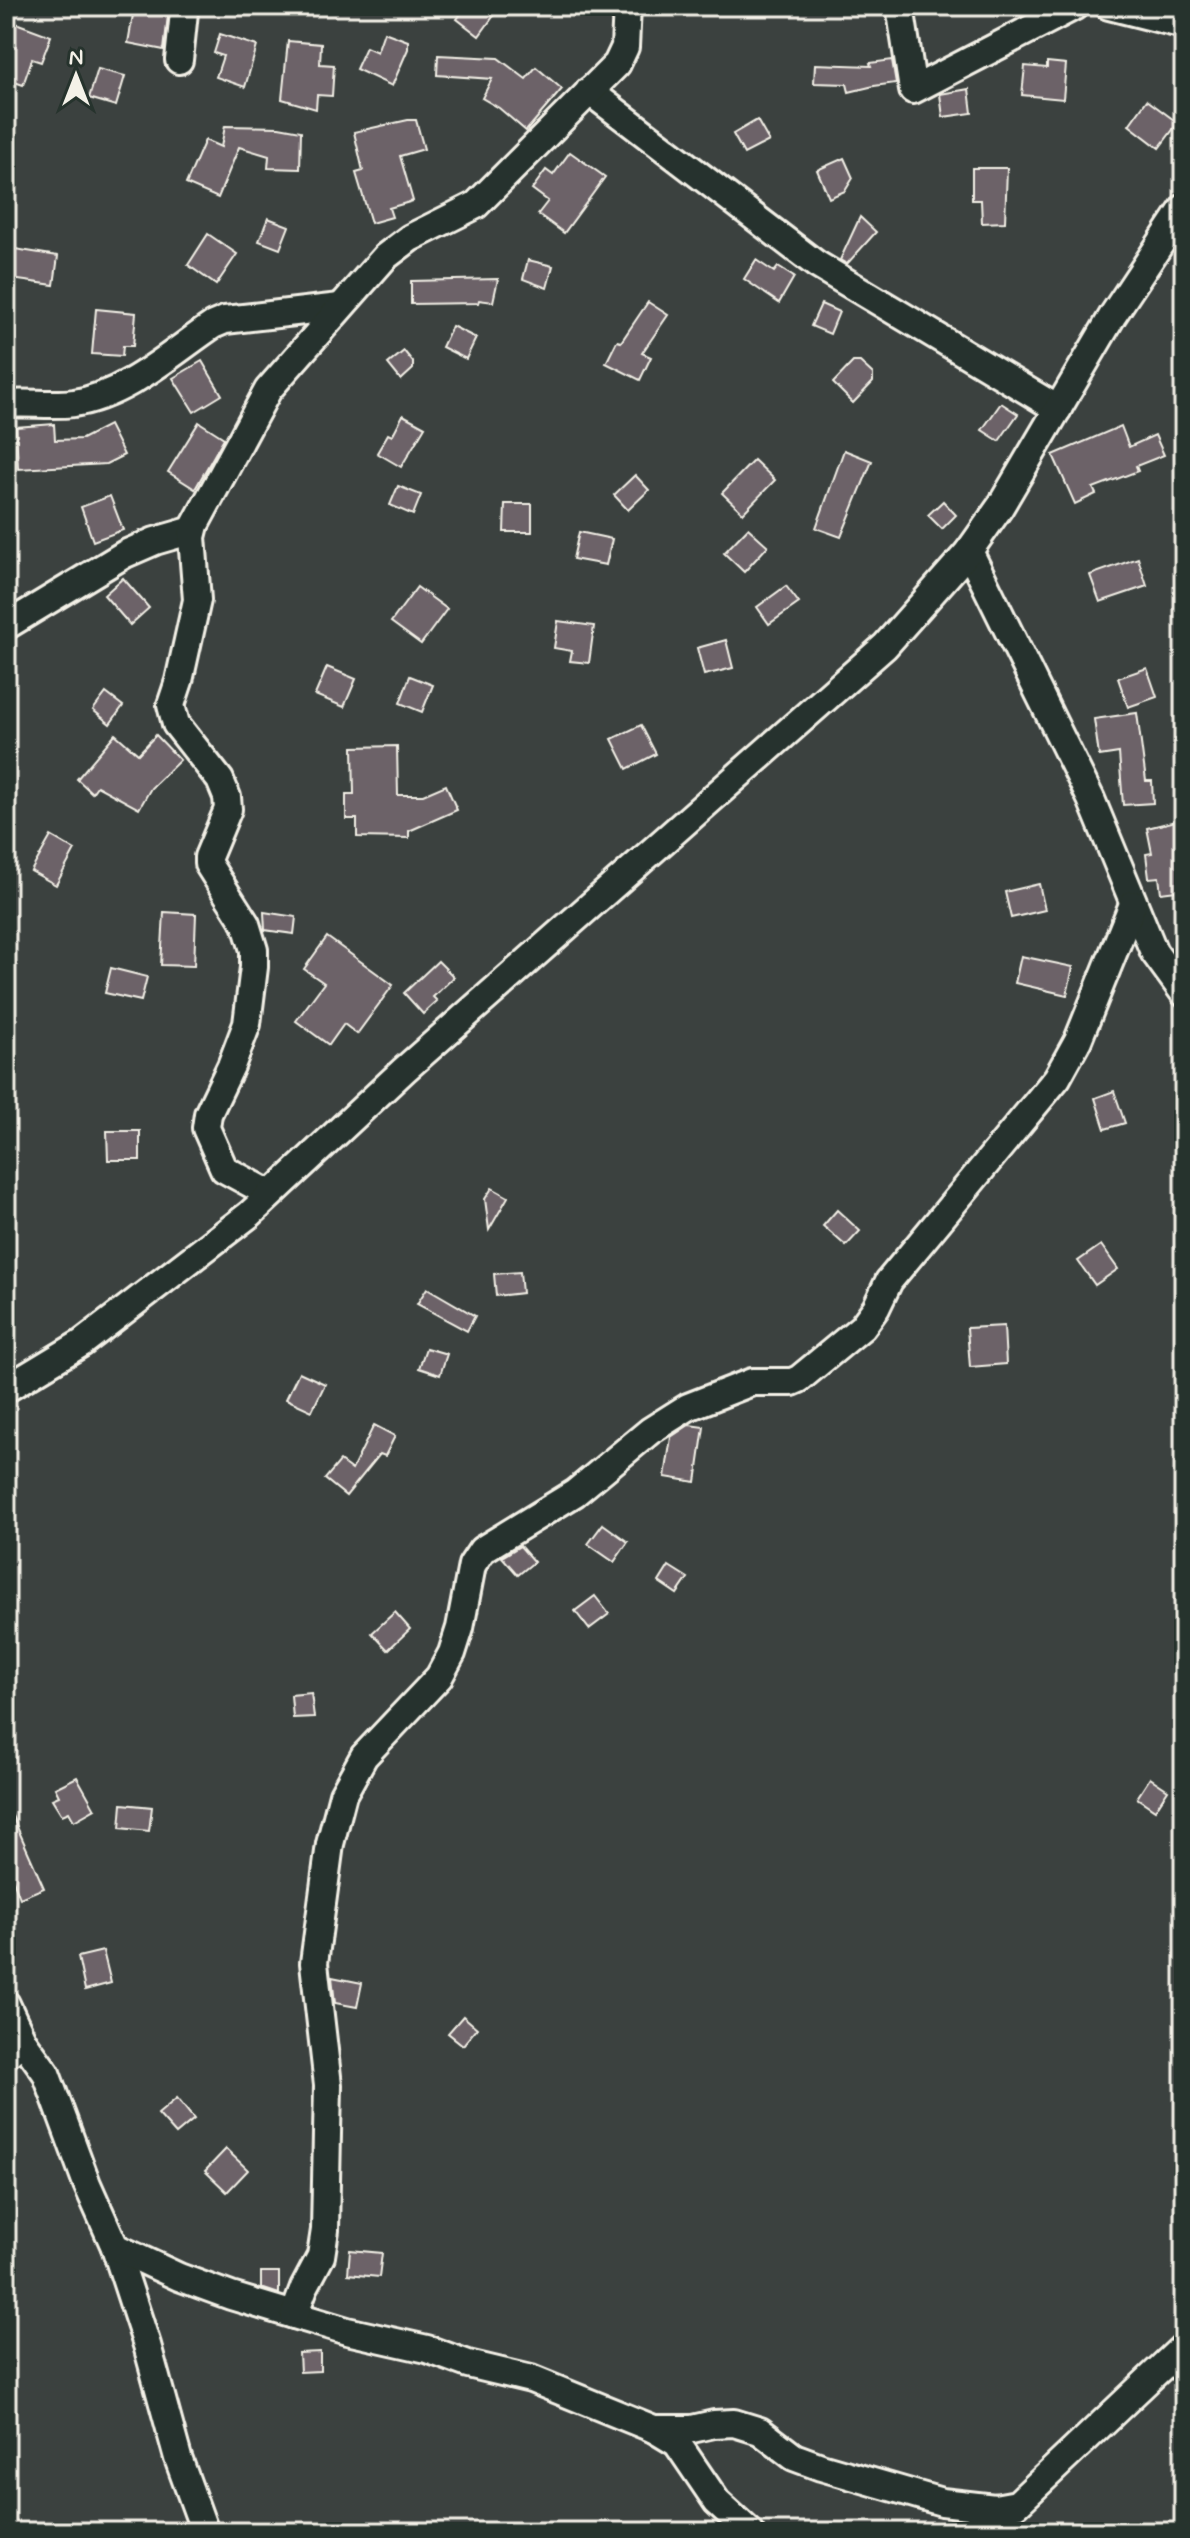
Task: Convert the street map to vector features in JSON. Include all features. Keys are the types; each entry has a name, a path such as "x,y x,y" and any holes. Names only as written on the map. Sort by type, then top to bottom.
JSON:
{"street":[{"path":"179,60 182,6"},
{"path":"270,1194 224,1169 206,1128 208,1114 247,1024 254,950 246,924 208,864 228,809 224,788 171,714 197,600 193,530 268,390 397,246 476,205 622,57 627,6"},
{"path":"900,6 913,90 1075,6"},
{"path":"1109,6 1184,25"},
{"path":"589,91 816,264 1058,409"},
{"path":"6,1389 82,1343 211,1246 616,881 857,672 909,621 969,551 1000,507 1113,315 1184,208"},
{"path":"6,404 74,403 109,393 128,384 213,325 225,320 340,307"},
{"path":"6,626 125,554 193,530"},
{"path":"969,551 1091,799 1154,952 1184,993"},
{"path":"294,2315 321,2256 325,2230 328,2085 314,1963 330,1844 343,1794 364,1756 439,1677 452,1653 476,1556 575,1493 633,1444 679,1412 752,1382 792,1382 799,1379 862,1327 876,1308 889,1281 1057,1078 1078,1040 1133,904"},
{"path":"6,2004 15,2048 46,2073 87,2184 115,2247 147,2345 178,2458 205,2532"},
{"path":"115,2247 179,2277 294,2315 531,2379 654,2429 677,2443 717,2502 750,2532"},
{"path":"654,2429 692,2429 734,2423 760,2431 794,2457 821,2467 942,2502 995,2508 1017,2504 1184,2346"}],"building":[{"path":"467,6 484,6 495,14 479,36 457,19"},
{"path":"134,9 168,15 164,50 128,43"},
{"path":"13,22 51,36 41,62 32,59 23,85 6,79 6,40"},
{"path":"384,32 408,41 408,49 392,86 356,69 366,47 377,52"},
{"path":"220,34 257,46 245,87 216,77 223,56 214,53"},
{"path":"288,41 321,44 320,64 334,65 332,96 317,95 316,109 282,99"},
{"path":"438,55 498,58 526,79 536,67 562,89 526,131 482,98 492,79 437,75"},
{"path":"892,60 896,83 849,92 847,84 814,83 815,64 871,66 870,63"},
{"path":"1047,62 1066,64 1063,99 1022,95 1025,66 1047,68"},
{"path":"98,69 125,76 116,106 89,98"},
{"path":"969,89 972,113 943,117 940,94"},
{"path":"1147,100 1178,123 1159,148 1129,125"},
{"path":"416,120 424,149 400,156 413,201 389,208 392,217 371,223 356,173 363,171 354,132"},
{"path":"757,120 769,141 744,154 733,134"},
{"path":"225,126 279,127 301,131 300,169 268,168 269,156 239,147 218,198 186,184 205,140 221,147"},
{"path":"570,152 605,177 564,233 538,214 548,201 532,189 546,170 553,175"},
{"path":"844,158 853,178 845,191 829,198 817,170"},
{"path":"972,168 1007,168 1005,222 982,223 981,200 972,200"},
{"path":"860,217 876,232 847,264 840,260"},
{"path":"268,218 289,226 280,249 259,241"},
{"path":"208,234 237,254 216,285 188,265"},
{"path":"15,249 58,256 54,285 11,279"},
{"path":"528,260 553,266 547,288 523,279"},
{"path":"756,260 774,272 778,267 794,277 779,303 744,279"},
{"path":"498,279 493,302 411,304 411,281"},
{"path":"648,302 668,315 642,353 651,357 640,380 606,363 617,341 621,342"},
{"path":"821,304 839,312 830,334 811,326"},
{"path":"96,309 136,313 133,346 123,346 122,356 92,354"},
{"path":"452,326 476,338 466,359 442,347"},
{"path":"404,351 413,362 413,369 401,380 388,364"},
{"path":"202,361 222,395 194,412 173,378"},
{"path":"853,362 860,362 873,374 873,382 853,403 833,383"},
{"path":"1001,403 1018,414 999,441 982,430"},
{"path":"403,415 425,427 401,467 377,453 388,434 392,436"},
{"path":"199,422 224,438 195,489 168,472"},
{"path":"54,424 55,440 82,439 109,425 124,455 106,464 18,469 16,427"},
{"path":"1121,426 1129,447 1155,435 1164,455 1136,466 1138,471 1093,488 1096,494 1075,504 1053,455"},
{"path":"844,450 872,461 841,537 816,528"},
{"path":"754,460 775,480 743,513 722,493"},
{"path":"635,475 649,490 628,510 614,495"},
{"path":"398,486 421,495 413,515 390,505"},
{"path":"110,496 123,530 93,541 81,507"},
{"path":"943,501 956,515 942,529 928,515"},
{"path":"505,504 532,504 532,532 504,532"},
{"path":"748,528 768,546 744,572 724,553"},
{"path":"579,532 612,539 606,565 573,559"},
{"path":"1138,558 1147,586 1100,602 1090,575"},
{"path":"123,578 149,608 130,625 104,595"},
{"path":"786,586 799,603 769,624 757,607"},
{"path":"417,587 447,609 421,644 391,622"},
{"path":"558,621 594,626 589,663 570,661 572,651 554,648"},
{"path":"726,640 733,668 704,675 697,648"},
{"path":"327,667 356,679 344,707 315,695"},
{"path":"1147,668 1157,697 1128,707 1118,678"},
{"path":"410,676 433,685 422,712 400,703"},
{"path":"106,693 123,706 110,724 93,710"},
{"path":"1137,713 1146,781 1152,781 1153,803 1123,805 1119,753 1099,756 1094,719"},
{"path":"641,725 656,754 627,769 612,739"},
{"path":"115,734 138,754 156,735 180,760 151,788 139,809 97,786 92,793 77,779"},
{"path":"397,746 398,795 423,795 446,785 457,810 409,831 409,838 357,837 357,819 346,819 346,794 354,794 353,747"},
{"path":"1180,820 1184,838 1184,890 1161,893 1159,877 1149,878 1146,854 1152,853 1147,828"},
{"path":"51,836 75,850 56,885 31,871"},
{"path":"1039,884 1045,910 1011,918 1005,892"},
{"path":"164,912 196,914 194,966 161,965"},
{"path":"264,912 296,917 294,934 265,930"},
{"path":"327,937 393,985 357,1034 344,1024 329,1045 296,1021 324,983 304,969"},
{"path":"1021,956 1073,967 1067,995 1015,983"},
{"path":"438,961 454,977 433,997 437,1001 423,1014 404,993"},
{"path":"111,968 147,977 141,1001 105,993"},
{"path":"1114,1091 1125,1123 1105,1129 1095,1098"},
{"path":"107,1131 140,1131 140,1160 108,1160"},
{"path":"492,1188 508,1197 489,1230 485,1199"},
{"path":"837,1210 860,1231 846,1246 823,1226"},
{"path":"1101,1245 1118,1269 1095,1285 1078,1261"},
{"path":"520,1272 522,1293 496,1296 494,1274"},
{"path":"427,1288 475,1316 467,1331 417,1304"},
{"path":"1004,1326 1006,1364 970,1367 967,1328"},
{"path":"426,1348 447,1354 440,1375 419,1368"},
{"path":"299,1372 325,1384 312,1411 286,1399"},
{"path":"374,1425 395,1436 385,1456 380,1454 346,1496 325,1479 340,1461 352,1470"},
{"path":"689,1425 704,1427 696,1482 665,1477 671,1437"},
{"path":"603,1524 628,1542 614,1562 588,1544"},
{"path":"520,1546 534,1562 518,1575 502,1557"},
{"path":"669,1566 688,1578 677,1594 659,1582"},
{"path":"595,1596 609,1614 589,1629 575,1611"},
{"path":"395,1612 410,1629 388,1650 372,1633"},
{"path":"311,1693 314,1717 293,1718 291,1695"},
{"path":"77,1777 95,1809 74,1821 69,1812 62,1815 52,1799 59,1796 55,1788"},
{"path":"1150,1778 1168,1790 1155,1810 1137,1798"},
{"path":"6,1802 44,1888 20,1898 13,1880 6,1882"},
{"path":"122,1804 152,1807 149,1831 120,1828"},
{"path":"103,1951 111,1983 85,1990 78,1957"},
{"path":"332,1977 362,1983 357,2007 335,2003"},
{"path":"463,2016 477,2028 463,2045 448,2033"},
{"path":"177,2098 194,2119 176,2134 158,2114"},
{"path":"226,2149 248,2170 227,2192 205,2171"},
{"path":"350,2250 382,2253 379,2277 348,2274"},
{"path":"261,2272 279,2272 279,2294 261,2288"},
{"path":"320,2352 320,2371 300,2372 299,2353"}]}
